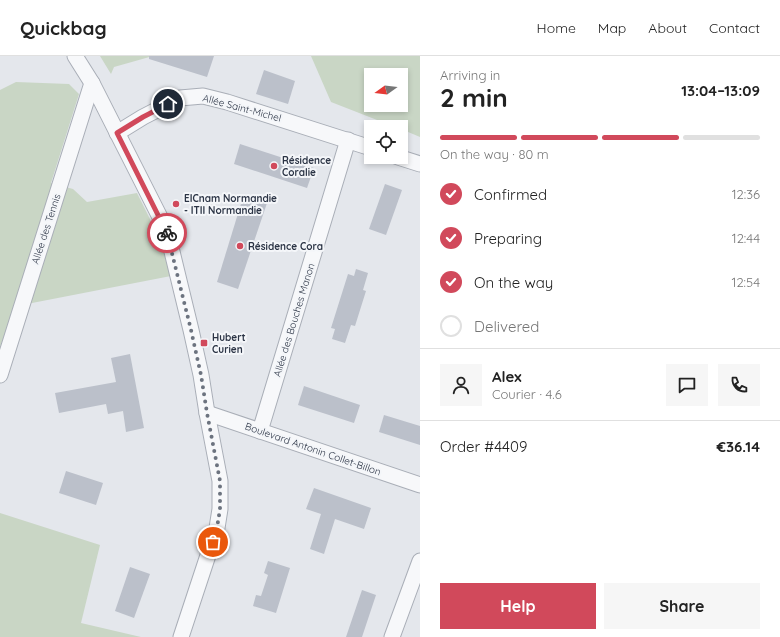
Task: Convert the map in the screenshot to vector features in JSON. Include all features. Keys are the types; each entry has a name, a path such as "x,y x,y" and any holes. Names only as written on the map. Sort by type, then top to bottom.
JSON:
{"street":[{"path":"75,56 92,83 167,231 201,375 220,481 220,509 217,528 181,637"},
{"name":"Allée des Tennis","path":"0,375 92,83"},
{"name":"Allée Saint-Michel","path":"117,133 143,117 180,98 203,96 364,146"},
{"name":"Allée des Bouches Manon","path":"260,431 348,140"},
{"path":"408,160 420,164"},
{"name":"Boulevard Antonin Collet-Billon","path":"207,413 420,485"},
{"path":"392,637 420,561"}],"green space":[{"path":"100,56 153,56 114,67 111,74"},
{"path":"311,56 420,56 420,137 408,132 408,120 377,120 331,102"},
{"path":"16,82 69,84 79,94 51,183 73,189 87,202 137,193 159,237 171,276 15,305 0,347 0,90"},
{"path":"0,513 100,545 81,623 141,637 0,637"}],"building":[{"path":"149,56 214,56 207,77 149,59"},
{"path":"264,70 295,81 288,104 256,94"},
{"name":"Résidence Coralie","path":"240,144 314,168 307,188 234,164"},
{"path":"385,184 402,190 386,235 369,229"},
{"name":"Résidence Cora","path":"244,194 267,203 238,289 217,282"},
{"path":"356,269 368,273 363,290 366,291 355,326 351,325 345,343 332,339 335,329 331,328 348,274 354,276"},
{"path":"130,354 144,428 126,432 123,411 108,414 106,404 59,413 55,393 116,382 111,358"},
{"path":"304,386 360,405 354,423 298,405"},
{"path":"384,415 420,426 420,445 379,432"},
{"path":"66,471 103,483 96,505 59,493"},
{"path":"314,488 371,508 364,529 335,519 324,554 310,549 321,514 306,509"},
{"path":"268,561 290,568 276,613 253,606 256,595 261,596 268,575 264,573"},
{"path":"130,567 150,574 134,618 115,611"},
{"path":"362,590 376,595 362,637 346,637"}],"way so far":[{"path":"167,233 201,375 220,481 220,509 213,542"}],"place":[{"name":"Résidence Coralie","path":"274,166"},
{"name":"EICnam Normandie - ITII Normandie","path":"176,204"},
{"name":"Résidence Cora","path":"240,246"},
{"name":"Hubert Curien","path":"204,343"}],"route":[{"path":"167,233 117,133 168,104"}]}
